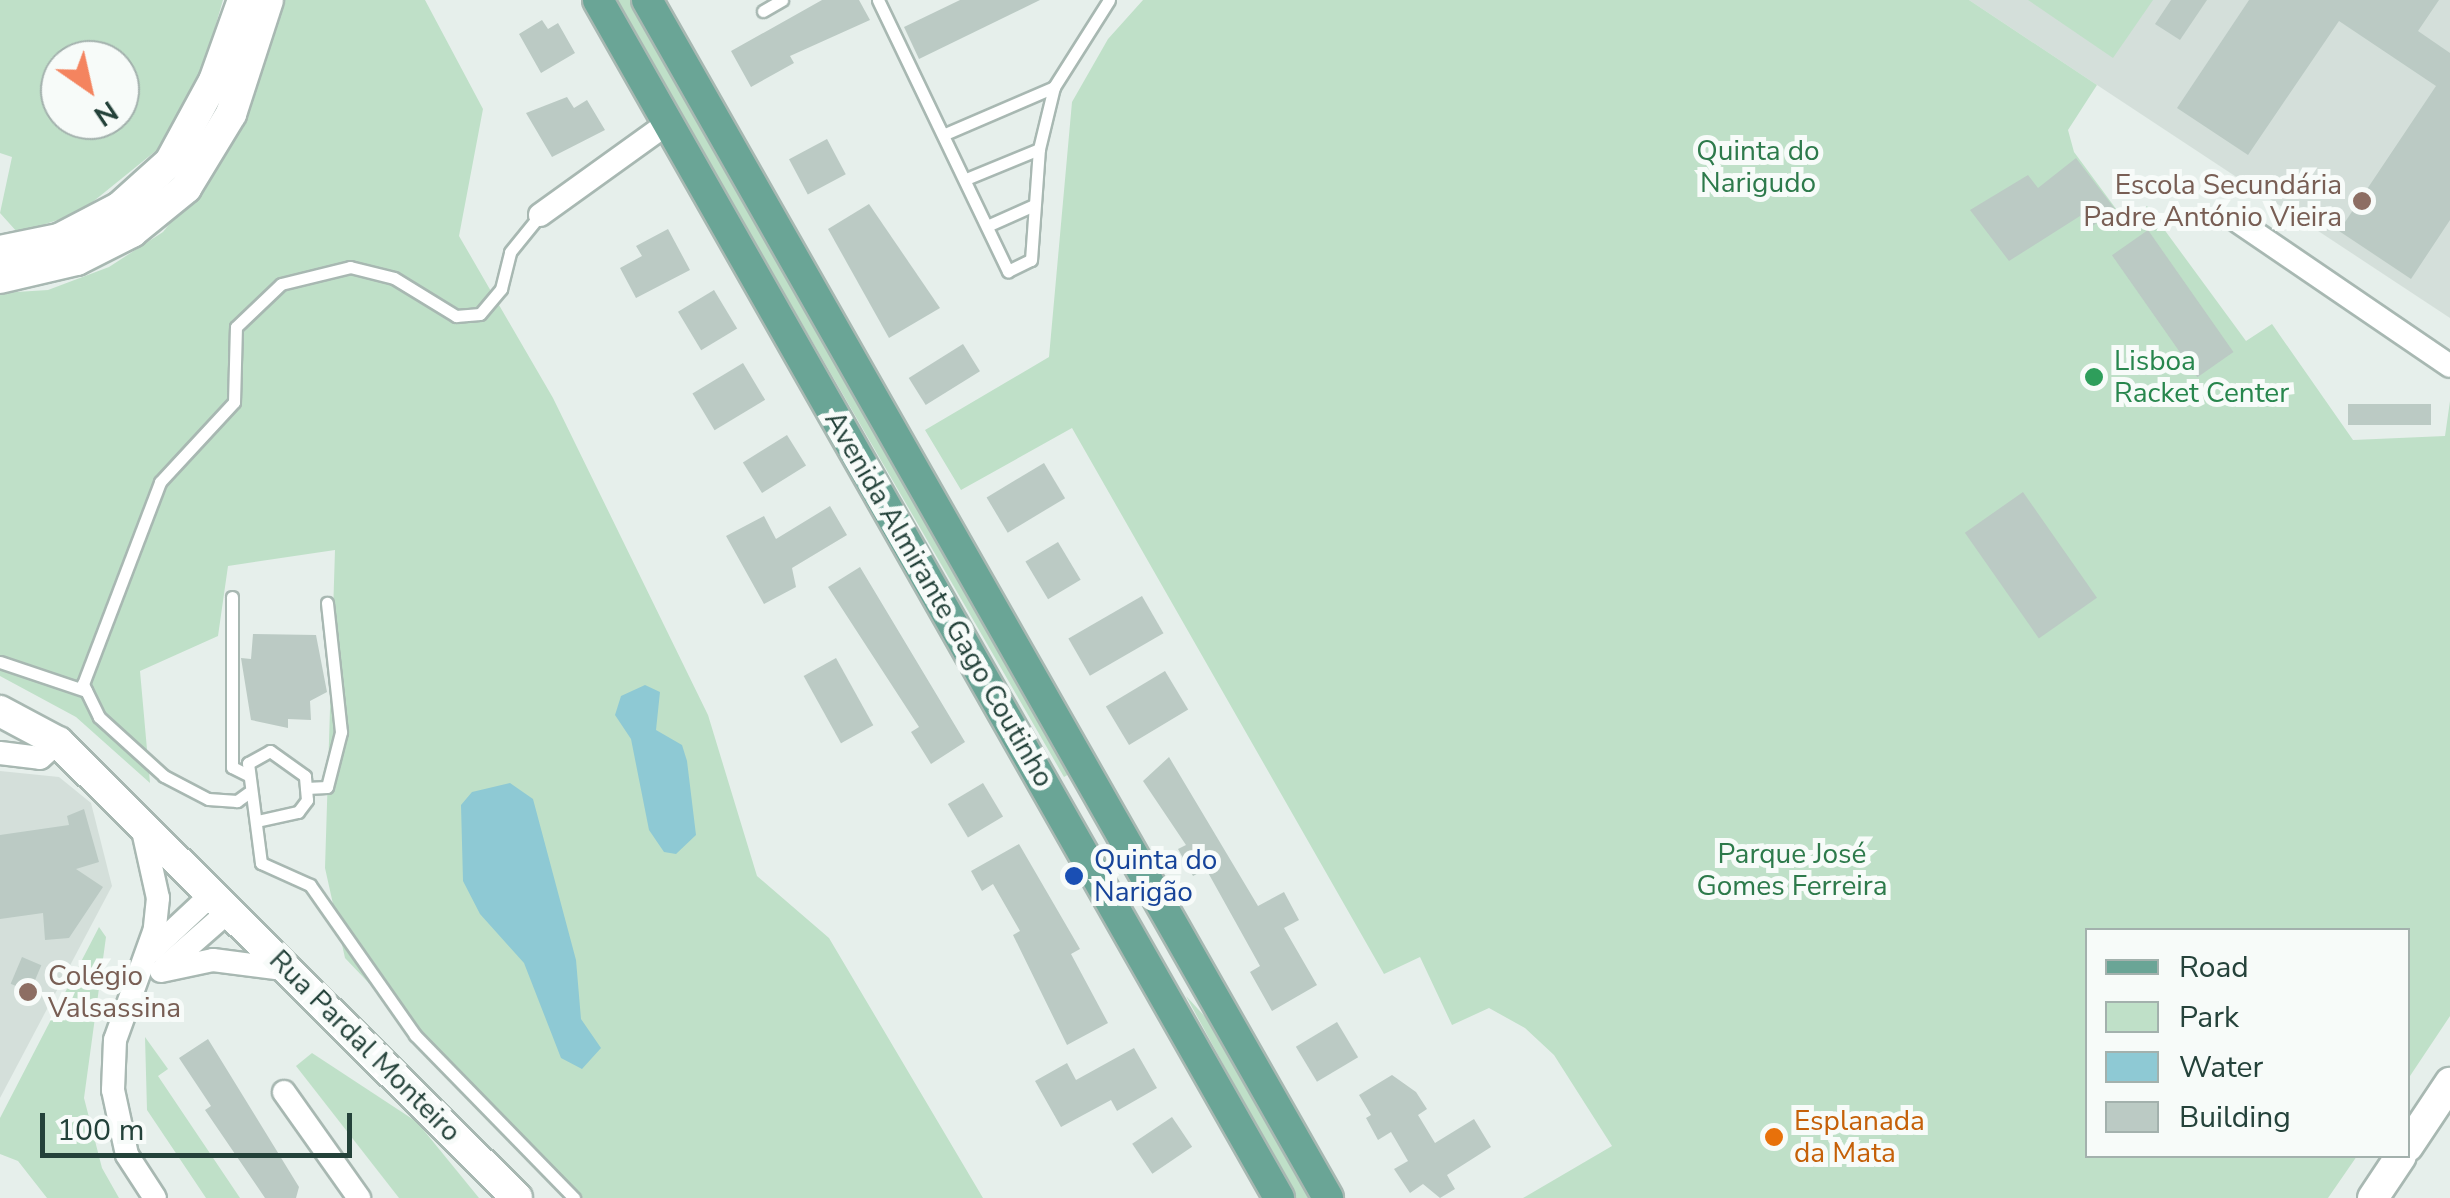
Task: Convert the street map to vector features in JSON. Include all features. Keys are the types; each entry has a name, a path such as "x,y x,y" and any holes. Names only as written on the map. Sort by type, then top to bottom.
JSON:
{"main road":[{"name":"Avenida Almirante Gago Coutinho","path":"598,0 1279,1198"},
{"name":"Avenida Almirante Gago Coutinho","path":"647,0 1328,1198"},
{"path":"1097,878 1133,856"},
{"path":"1120,918 1156,896"}],"street":[{"path":"0,251 59,239 120,208 170,162 214,82 243,0"},
{"path":"0,278 77,260 132,232 186,188 231,114 268,0"},
{"path":"540,215 668,123"},
{"path":"2239,222 2450,366"},
{"name":"Rua Pardal Monteiro","path":"0,712 58,742 517,1198"},
{"path":"0,753 40,758 58,742"},
{"path":"141,824 158,898 154,963"},
{"path":"155,1198 126,1155 113,1090 115,1040 132,996 154,963 220,902"},
{"path":"154,963 213,960 290,970"},
{"path":"2410,1143 2450,1083"},
{"path":"284,1092 359,1198"},
{"path":"2373,1198 2400,1158"}],"lane":[{"path":"763,11 782,0"},
{"path":"878,0 1008,271 1031,260 1039,149 1054,86 1109,0"},
{"path":"944,134 1054,86"},
{"path":"966,179 1039,149"},
{"path":"987,226 1034,205"},
{"path":"86,691 116,583 160,482 234,402 236,327 254,303 311,271 350,268 394,278 456,316 480,314 501,289 510,252 540,215"},
{"path":"232,597 232,767 248,775"},
{"path":"306,788 326,787 341,732 326,603"},
{"path":"0,662 86,691 100,717 164,776 208,799 237,801 248,793"},
{"path":"257,820 298,812 306,788 290,759 270,751 248,763 248,793 257,820 261,863 310,885 416,1034 574,1198"}],"shaded area":[{"name":"Escola Secundária Padre António Vieira","path":"1969,0 2450,0 2450,318 2097,85"},
{"name":"Colégio Valsassina","path":"0,771 59,777 91,803 112,886 0,1098"}],"green space":[{"path":"0,0 223,0 205,62 163,145 79,213 18,233 0,213 12,157 0,153"},
{"path":"279,0 425,0 483,109 459,236 553,398 708,715 757,876 829,938 983,1198 573,1198 345,958 325,868 335,550 228,566 218,636 140,671 150,783 76,717 0,676 0,293 48,290 109,267 163,232 220,161"},
{"path":"615,0 630,0 1069,774 1064,777"},
{"name":"Parque José Gomes Ferreira","path":"1143,0 1969,0 2097,85 2068,130 2074,152 2125,221 2147,206 2246,341 2272,324 2353,440 2445,436 2450,401 2450,1016 2410,1076 2410,928 2085,928 2085,1158 2356,1158 2328,1198 1523,1198 1612,1146 1554,1055 1525,1028 1489,1008 1452,1025 1420,957 1384,974 1072,428 961,490 925,430 1049,357 1072,102 1108,39"},
{"path":"2028,0 2153,0 2113,58"},
{"path":"99,927 106,937 84,1098 102,1168 119,1198 47,1198 18,1161 0,1154 0,1118"},
{"path":"1186,996 1211,1023 1310,1198 1296,1198"},
{"path":"145,1037 168,1069 158,1076 240,1198 206,1198 147,1110"},
{"path":"312,1053 417,1122 479,1198 399,1198 296,1066"}],"water":[{"path":"645,685 660,692 656,730 682,745 687,761 696,835 676,854 664,852 649,830 631,739 615,715 621,696"},
{"path":"510,783 533,799 576,960 581,1019 601,1048 582,1069 561,1058 524,963 480,914 463,881 461,805 472,792"}],"building":[{"path":"822,0 859,0 870,20 790,56 794,63 751,87 731,51"},
{"path":"960,0 1040,0 919,59 904,27"},
{"path":"2171,0 2207,0 2180,40 2155,24"},
{"path":"2249,0 2439,0 2418,31 2450,53 2450,220 2411,279 2339,231 2436,86 2339,21 2248,155 2177,108"},
{"path":"542,20 548,29 558,23 575,53 541,73 519,34"},
{"path":"567,97 574,108 587,100 605,130 552,157 526,113"},
{"path":"827,139 846,174 808,195 789,159"},
{"path":"2076,158 2115,209 2090,228 2080,216 2009,261 1970,210 2028,175 2038,188"},
{"path":"869,204 940,308 889,338 828,229"},
{"path":"668,229 690,270 636,298 620,268 642,256 636,246"},
{"path":"2148,230 2233,352 2197,377 2112,255"},
{"path":"714,290 737,329 701,350 678,312"},
{"path":"963,344 980,371 926,405 909,378"},
{"path":"743,363 765,400 715,430 692,393"},
{"path":"2348,404 2431,404 2431,425 2348,425"},
{"path":"787,435 806,466 762,493 743,463"},
{"path":"1044,463 1065,498 1008,533 987,498"},
{"path":"2023,492 2097,598 2039,638 1965,533"},
{"path":"830,506 847,535 792,568 796,587 764,604 726,536 764,516 776,539"},
{"path":"1058,542 1081,580 1048,599 1025,562"},
{"path":"860,567 965,742 931,764 911,732 919,727 828,587"},
{"path":"1142,596 1164,633 1090,676 1068,638"},
{"path":"253,634 316,635 327,692 310,701 311,720 288,719 288,728 251,720 241,658 251,659"},
{"path":"836,658 873,725 841,743 804,676"},
{"path":"1165,671 1188,710 1129,745 1106,707"},
{"path":"1169,757 1258,906 1284,892 1299,920 1284,928 1317,985 1272,1011 1250,972 1260,966 1206,869 1193,876 1178,849 1186,845 1143,781"},
{"path":"983,783 1003,816 968,838 948,804"},
{"path":"84,809 99,862 76,869 103,887 69,938 45,940 43,913 0,919 0,835 69,825 67,816"},
{"path":"1019,844 1080,949 1071,954 1108,1023 1067,1045 1013,935 1020,931 993,884 982,891 971,871"},
{"path":"22,957 41,965 30,992 11,984"},
{"path":"1337,1022 1358,1057 1317,1082 1296,1047"},
{"path":"208,1039 299,1187 296,1198 265,1198 205,1110 211,1106 179,1058"},
{"path":"1134,1048 1157,1088 1117,1111 1111,1100 1061,1127 1035,1081 1067,1063 1076,1080"},
{"path":"1392,1075 1416,1092 1427,1109 1418,1115 1435,1143 1474,1119 1491,1147 1447,1175 1455,1189 1440,1198 1423,1184 1410,1193 1394,1169 1408,1161 1391,1132 1378,1140 1366,1118 1371,1115 1359,1095"},
{"path":"1172,1117 1192,1147 1152,1174 1132,1144"}],"place":[{"name":"Escola Secundária Padre António Vieira","path":"2362,201"},
{"name":"Lisboa Racket Center","path":"2094,377"},
{"name":"Quinta do Narigão","path":"1074,876"},
{"name":"Colégio Valsassina","path":"28,992"},
{"name":"Esplanada da Mata","path":"1774,1137"}],"park label":[{"name":"Quinta do Narigudo","path":"1758,167"}]}
